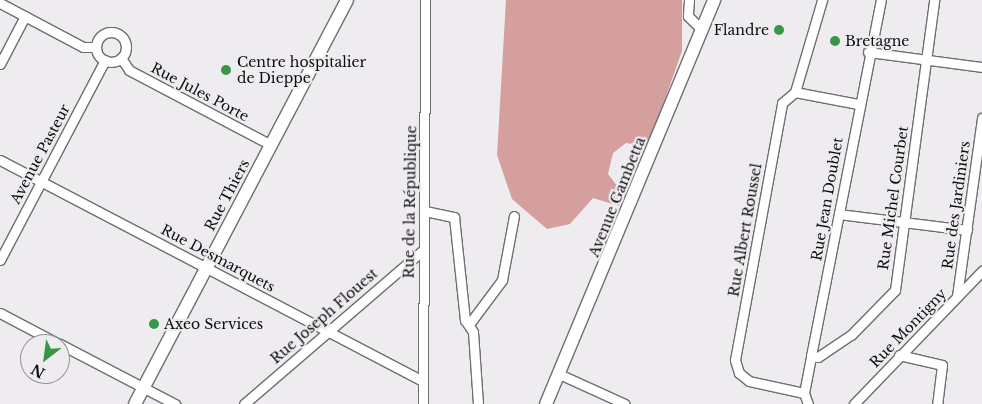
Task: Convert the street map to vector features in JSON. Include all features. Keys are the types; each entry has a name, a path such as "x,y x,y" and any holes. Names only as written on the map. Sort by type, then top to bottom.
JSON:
{"main road":[{"name":"Rue Thiers","path":"135,404 347,0"},
{"name":"Avenue Gambetta","path":"546,404 714,0"}],"street":[{"name":"Rue de la République","path":"423,404 425,0"},
{"path":"689,0 688,16 702,30"},
{"path":"822,0 795,92 858,104"},
{"name":"Rue Jean Doublet","path":"808,404 804,393 810,356 839,214 868,52 881,0"},
{"name":"Rue Michel Courbet","path":"810,356 818,356 851,335 895,290 934,0"},
{"path":"0,3 83,47 96,47"},
{"path":"0,64 25,16"},
{"path":"116,33 126,44 121,58 105,60 96,47 102,35 116,33"},
{"path":"868,52 982,67"},
{"name":"Rue Jules Porte","path":"121,58 129,70 270,145"},
{"name":"Avenue Pasteur","path":"0,260 105,60"},
{"name":"Rue Albert Roussel","path":"795,92 782,103 736,360 739,372 749,381 804,393"},
{"name":"Rue des Jardiniers","path":"957,297 982,122"},
{"name":"Rue Desmarquets","path":"0,160 423,381"},
{"path":"425,211 454,217 465,320 470,323"},
{"path":"839,214 967,230"},
{"path":"478,404 470,323 502,280 514,216"},
{"name":"Rue Joseph Flouest","path":"244,404 326,330 423,250"},
{"name":"Rue Montigny","path":"854,404 982,271"},
{"path":"0,313 41,334"},
{"path":"70,349 174,404"},
{"path":"900,355 942,365 936,404"},
{"path":"559,374 625,404"}],"shaded area":[{"path":"506,0 682,0 682,51 648,147 626,143 613,153 608,174 622,192 619,206 593,198 570,224 547,229 512,199 497,155"}],"place":[{"name":"Flandre","path":"779,30"},
{"name":"Bretagne","path":"835,41"},
{"name":"Centre hospitalier de Dieppe","path":"226,70"},
{"name":"Axeo Services","path":"154,324"}]}
